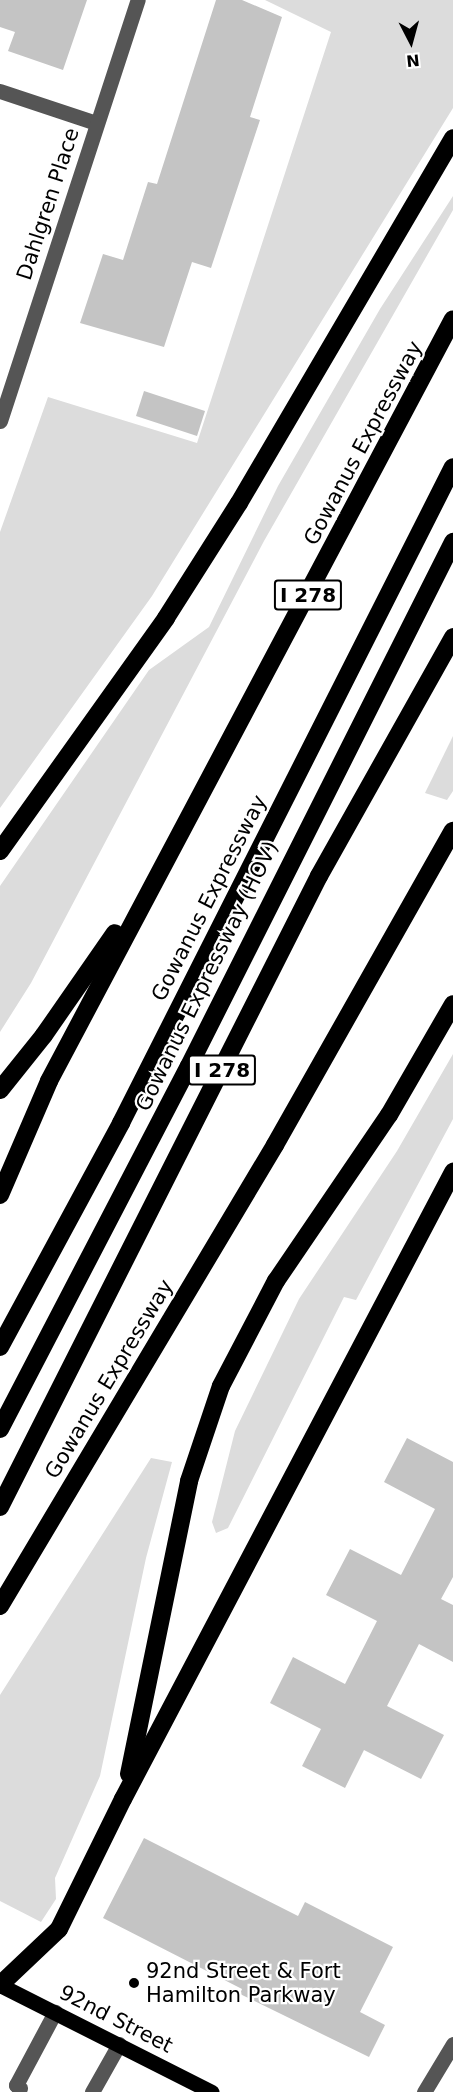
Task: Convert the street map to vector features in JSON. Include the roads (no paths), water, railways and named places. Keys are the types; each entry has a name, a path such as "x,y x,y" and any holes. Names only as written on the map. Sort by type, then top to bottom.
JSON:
{"highway":[{"path":"0,851 166,618 239,503 453,138"},
{"name":"Gowanus Expressway","path":"0,1195 49,1081 453,319"},
{"name":"Gowanus Expressway","path":"0,1347 121,1123 453,467"},
{"name":"Gowanus Expressway (HOV)","path":"0,1429 189,1066 453,542"},
{"name":"Gowanus Expressway","path":"0,1507 320,876 453,637"},
{"name":"Gowanus Expressway","path":"0,1606 275,1145 453,831"},
{"path":"0,1090 44,1035 159,870"},
{"path":"123,1799 189,1481 221,1386 276,1281 389,1115 453,1004"},
{"path":"0,1985 59,1929 123,1799 453,1172"}],"main road":[{"name":"92nd Street","path":"0,1985 212,2092"}],"street":[{"name":"Dahlgren Place","path":"0,421 138,0"},
{"path":"0,91 96,123"},
{"path":"16,2088 55,2012"},
{"path":"92,2092 119,2044"},
{"path":"424,2092 447,2068 453,2044"}],"place":[{"name":"92nd Street & Fort Hamilton Parkway","path":"134,1983"}]}
